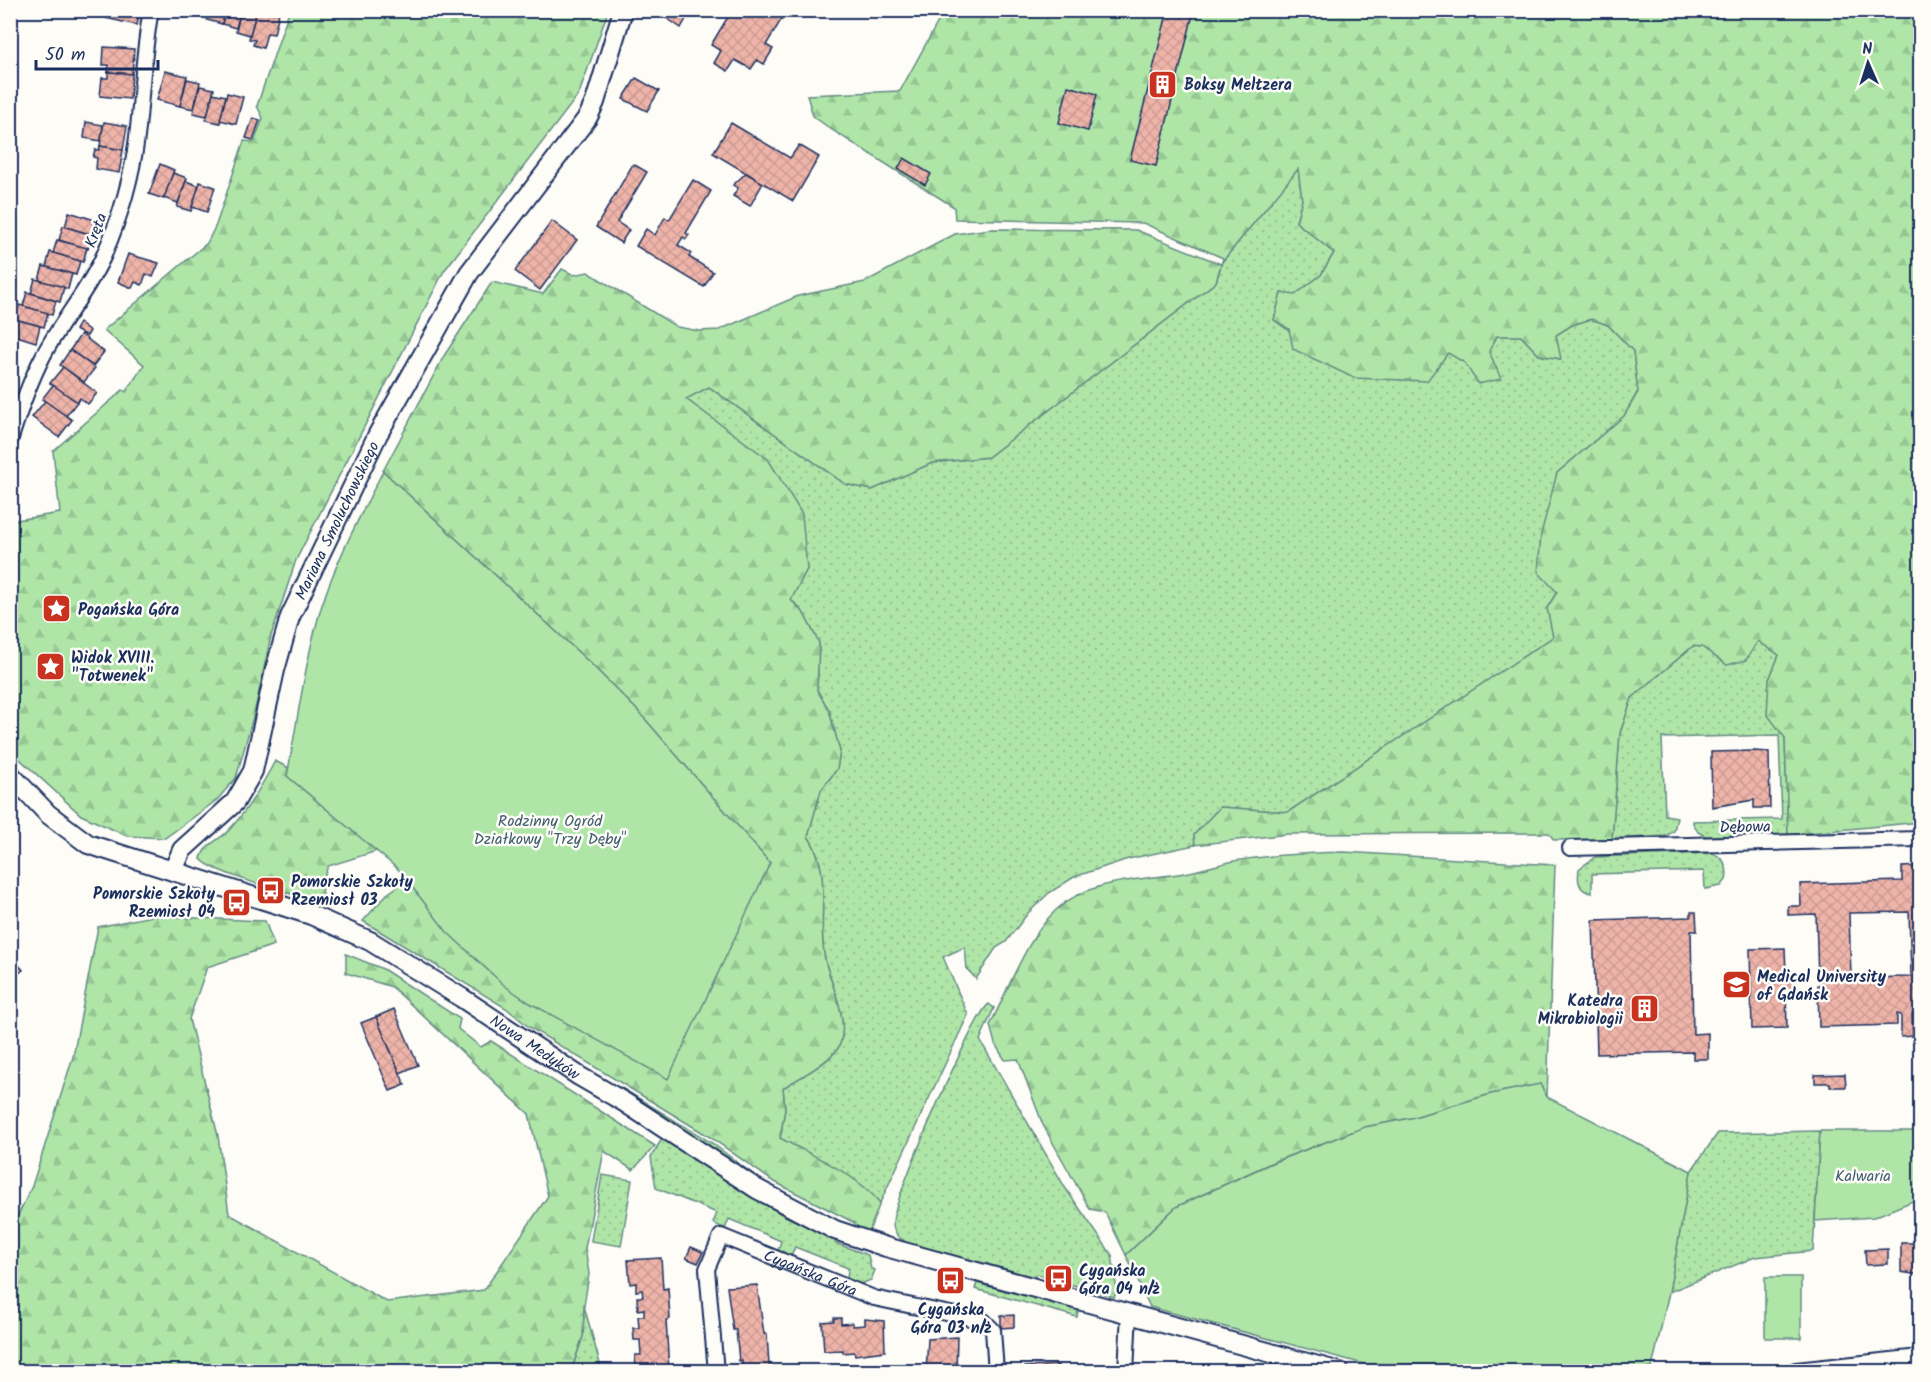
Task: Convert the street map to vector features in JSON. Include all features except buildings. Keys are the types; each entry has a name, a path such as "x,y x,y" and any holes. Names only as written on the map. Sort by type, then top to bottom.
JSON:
{"street":[{"name":"Kręta","path":"10,441 21,406 43,355 95,272 120,213 137,138 151,10"},
{"name":"Mariana Smoluchowskiego","path":"173,870 182,850 235,802 253,771 275,670 290,617 378,434 469,273 588,117 595,102 624,10"},
{"path":"10,774 48,814 88,844 173,870"},
{"name":"Dębowa","path":"1570,848 1920,839"},
{"name":"Nowa Medyków","path":"173,870 311,915 370,941 462,998 579,1076 624,1102 757,1190 835,1230 886,1247 1129,1312"},
{"name":"Cygańska Góra","path":"716,1371 707,1269 721,1236 874,1298 984,1321 993,1330 996,1371"},
{"path":"1126,1371 1129,1312 1340,1371"},
{"path":"1796,1371 1920,1359"}],"green space":[{"path":"289,11 608,11 579,94 444,271 296,560 271,636 255,710 236,778 217,800 165,838 127,836 81,815 11,751 11,521 60,513 53,451 123,390 126,392 144,365 104,330 207,243 216,225 244,141 254,142 263,118 257,106"},
{"path":"944,11 1920,11 1920,822 1788,835 1785,738 1767,714 1769,680 1779,655 1758,641 1746,660 1727,665 1702,647 1693,646 1632,698 1620,733 1612,839 1554,840 1549,833 1288,834 1195,845 1194,835 1220,807 1288,812 1553,637 1547,608 1557,592 1538,572 1541,534 1557,473 1624,416 1638,392 1633,351 1608,325 1591,319 1572,325 1556,335 1561,359 1539,355 1521,336 1497,336 1489,351 1501,379 1478,384 1465,363 1448,353 1427,381 1354,378 1293,349 1289,329 1274,320 1281,293 1295,295 1321,275 1334,253 1296,222 1302,200 1298,169 1222,262 1223,258 1143,223 955,219 954,207 813,116 807,95 900,91"},
{"path":"1298,168 1302,200 1296,222 1334,253 1321,275 1295,295 1281,293 1274,320 1354,378 1427,380 1448,352 1465,363 1489,351 1497,336 1521,336 1539,355 1560,359 1556,335 1572,325 1591,319 1608,325 1633,351 1638,391 1624,416 1557,473 1557,592 1547,608 1554,637 1288,812 1220,807 1194,835 1195,845 1128,859 1074,877 1049,893 1028,913 1006,942 996,948 976,979 967,969 965,947 943,957 968,1015 880,1203 865,1188 780,1139 785,1109 783,1088 815,1069 831,1056 840,1044 842,1034 841,1013 825,960 820,866 816,851 808,836 821,790 837,769 840,751 829,710 817,690 819,643 803,612 791,600 807,569 685,399 709,387 845,484 872,490 932,463 988,457 1216,282 1222,262"},
{"path":"990,229 1136,230 1221,264 1216,282 988,457 932,463 872,490 845,484 709,387 686,399 768,459 802,514 807,569 791,600 803,612 819,643 817,690 829,710 840,751 837,769 821,790 808,836 816,851 820,866 825,960 841,1013 842,1034 837,1050 831,1056 783,1088 785,1109 780,1138 847,1174 880,1203 869,1231 854,1227 855,1223 771,1180 710,1137 529,1027 506,1008 363,921 387,894 407,880 435,915 478,961 530,1003 770,863 638,711 590,663 383,471 444,356 492,282 543,294 562,269 574,275 588,272 677,327 699,331 719,330 798,296 865,282 955,234"},
{"name":"Rodzinny Ogród Działkowy \"Trzy Dęby\"","path":"383,471 590,663 638,711 770,863 668,1079 530,1003 505,986 447,932 399,870 287,776 306,668 322,605 342,554"},
{"path":"1758,641 1779,655 1769,680 1780,732 1785,737 1788,835 1705,836 1698,832 1693,823 1693,821 1782,819 1779,735 1662,738 1665,815 1677,817 1674,831 1666,836 1612,839 1620,733 1632,698 1693,646 1702,647 1727,665"},
{"path":"275,761 289,768 287,776 377,851 328,866 321,886 326,905 239,878 201,859 209,846 226,833 243,813"},
{"path":"1344,852 1555,865 1547,1097 1540,1084 1491,1094 1411,1118 1365,1127 1273,1162 1176,1207 1126,1255 1105,1212 1090,1209 1043,1125 1018,1059 1005,1060 995,1044 990,1025 1027,949 1056,910 1070,899 1102,886 1190,872 1248,859"},
{"path":"1709,853 1718,856 1726,866 1726,880 1721,886 1705,889 1704,871 1592,874 1592,893 1582,888 1578,878 1579,869 1595,857"},
{"path":"152,916 265,921 274,945 207,967 189,1019 218,1136 229,1214 387,1302 484,1290 548,1196 529,1114 392,987 346,973 346,954 383,969 460,1019 458,1029 481,1047 491,1041 655,1146 633,1170 604,1151 585,1248 589,1274 584,1306 583,1336 571,1371 11,1371 11,1230 32,1186 73,1057 98,927"},
{"path":"989,1004 994,1008 980,1040 1066,1189 1112,1255 1117,1292 1114,1297 1036,1274 1035,1277 913,1245 896,1235 893,1223 896,1208 919,1146 952,1071"},
{"path":"1540,1084 1547,1097 1691,1171 1669,1292 1652,1368 1616,1372 1479,1372 1444,1364 1364,1364 1150,1307 1126,1255 1176,1207 1274,1162 1365,1127 1411,1118 1491,1094"},
{"path":"620,1087 712,1143 762,1181 788,1196 783,1196 619,1089"},
{"path":"1820,1131 1813,1251 1755,1257 1669,1292 1691,1171 1718,1133"},
{"name":"Kalwaria","path":"1820,1131 1920,1131 1920,1198 1874,1217 1815,1221"},
{"path":"663,1137 783,1215 836,1240 835,1243 868,1255 871,1269 875,1270 871,1280 861,1284 847,1280 848,1268 795,1247 791,1256 778,1251 781,1241 729,1219 725,1229 713,1223 717,1213 656,1188 651,1157"},
{"path":"602,1175 632,1180 621,1246 591,1241"},
{"path":"1765,1277 1801,1277 1801,1338 1765,1338"},
{"path":"977,1283 1078,1310 1077,1317 975,1289"},
{"path":"584,1306 602,1371 571,1372 583,1336"}],"place":[{"name":"Boksy Meltzera","path":"1163,84"},
{"name":"Pogańska Góra","path":"57,609"},
{"name":"Widok XVIII. \"Totwenek\"","path":"50,666"},
{"name":"Pomorskie Szkoły Rzemiosł 03","path":"270,890"},
{"name":"Pomorskie Szkoły Rzemiosł 04","path":"236,902"},
{"name":"Medical University of Gdańsk","path":"1736,985"},
{"name":"Katedra Mikrobiologii","path":"1644,1009"},
{"name":"Cygańska Góra 04 n/ż","path":"1058,1279"},
{"name":"Cygańska Góra 03 n/ż","path":"951,1281"}]}
